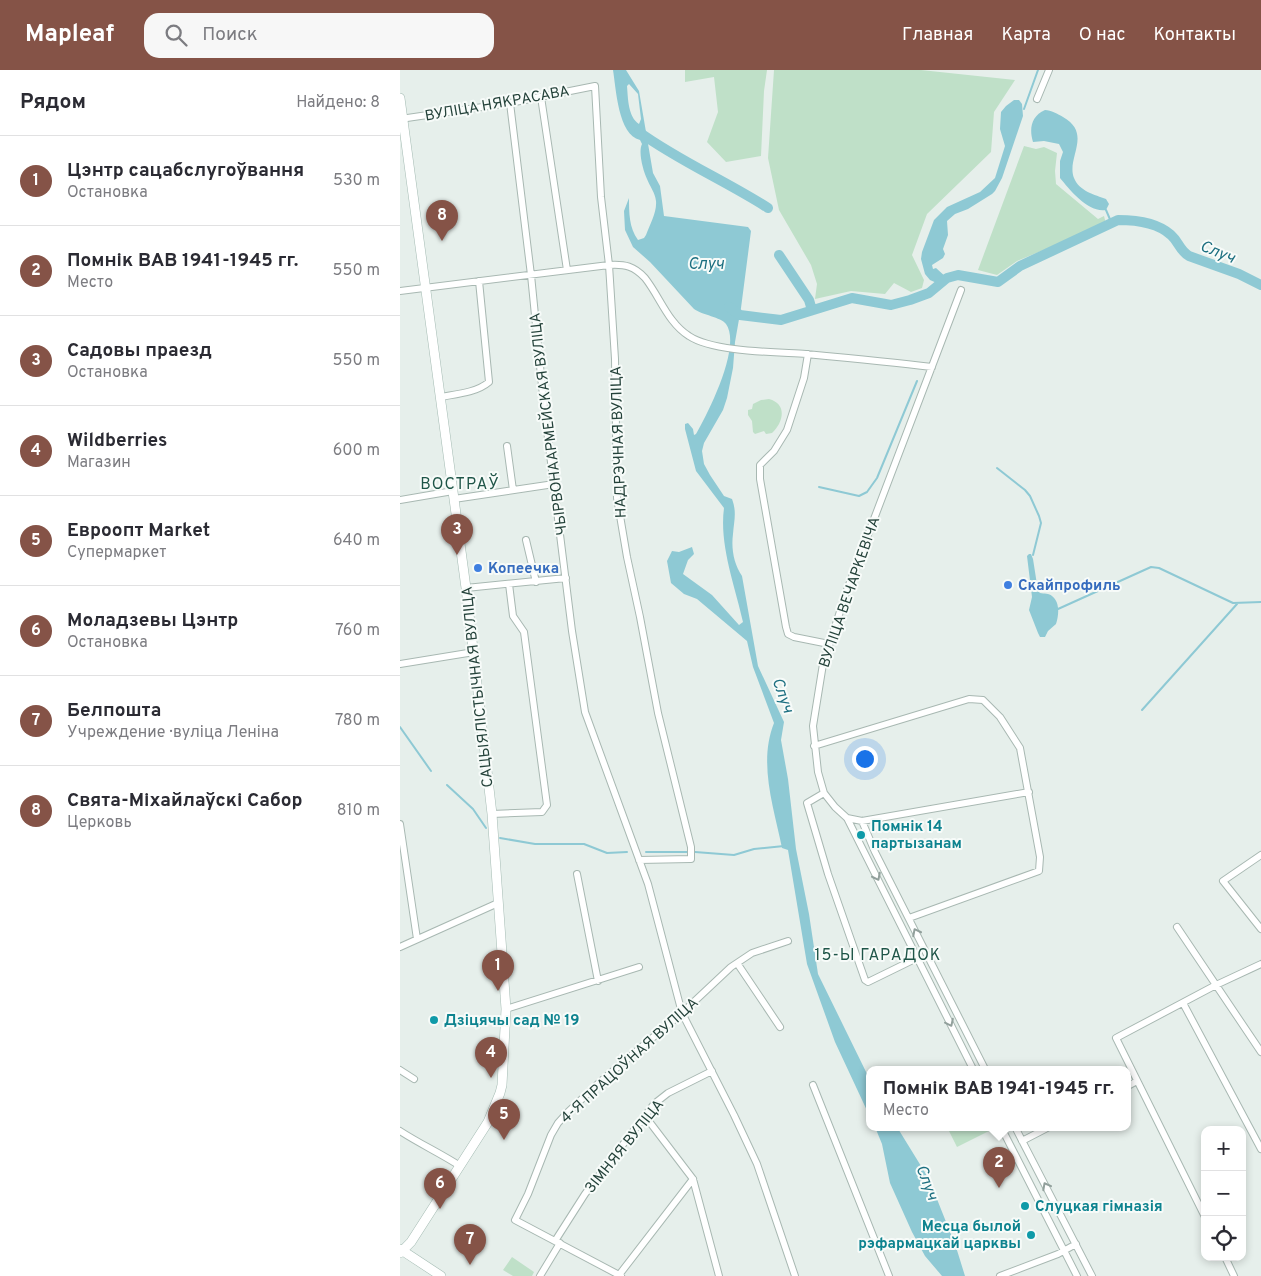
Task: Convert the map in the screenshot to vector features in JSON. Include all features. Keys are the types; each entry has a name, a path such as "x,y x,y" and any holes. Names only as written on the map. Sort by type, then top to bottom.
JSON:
{"main road":[{"name":"САЦЫЯЛІСТЫЧНАЯ ВУЛІЦА","path":"400,98 474,652 492,814 506,1009 500,1093 488,1122 411,1242 401,1251"},
{"path":"401,1251 441,1276"}],"street":[{"path":"1037,98 1049,70"},
{"name":"ВУЛІЦА НЯКРАСАВА","path":"402,118 510,102 595,86"},
{"name":"НАДРЭЧНАЯ ВУЛІЦА","path":"595,86 601,197 609,265 615,359 617,498 658,713 691,847 691,859 639,860"},
{"path":"540,97 567,270"},
{"name":"ЧЫРВОНААРМЕЙСКАЯ ВУЛІЦА","path":"510,102 531,275 544,406 586,719 648,884 682,1013 757,1164 795,1276"},
{"path":"400,291 609,265 627,265 640,272 651,285 673,321 690,337 702,342 740,349 932,367 961,290"},
{"path":"440,397 466,392 485,386 490,382 479,281"},
{"path":"808,354 804,378 787,430 774,451 760,465 760,479 788,634 829,644"},
{"name":"ВУЛІЦА ВЕЧАРКЕВІЧА","path":"824,793 814,746 814,726 818,688 829,644 847,590 932,367"},
{"path":"507,446 513,490"},
{"path":"400,500 513,490 554,484"},
{"path":"526,540 536,582"},
{"path":"466,588 566,578"},
{"path":"492,814 542,812 547,805 524,632 513,616 510,584"},
{"path":"400,664 474,652"},
{"path":"814,746 969,699 983,700 1000,717 1020,748 1040,857 1040,871 908,918"},
{"path":"847,818 862,821 1029,792"},
{"path":"917,958 868,982 865,980 828,874 807,803 824,793 847,818 971,1066"},
{"path":"862,821 908,918 983,1066"},
{"path":"400,824 417,939"},
{"path":"1261,855 1223,881 1261,929"},
{"path":"577,874 598,981"},
{"path":"400,947 498,903"},
{"path":"1177,928 1261,1052"},
{"name":"4-Я ПРАЦОЎНАЯ ВУЛІЦА","path":"558,1242 515,1220 528,1194 551,1135 558,1123 601,1081 682,1013 737,963 752,952 788,941"},
{"path":"737,963 780,1027"},
{"path":"1130,1066 1116,1038 1216,985 1261,964"},
{"path":"506,1009 639,967"},
{"path":"1183,1003 1261,1149"},
{"path":"1131,1069 1204,1216"},
{"path":"400,1070 414,1079"},
{"name":"ЗІМНЯЯ ВУЛІЦА","path":"540,1276 585,1194 654,1104 668,1093 712,1071"},
{"path":"1131,1084 1137,1081"},
{"path":"813,1085 889,1276"},
{"path":"645,1116 693,1179 719,1276"},
{"path":"400,1131 460,1166"},
{"path":"1003,1131 1077,1276"},
{"path":"1017,1131 1092,1276"},
{"path":"1022,1141 1042,1131"},
{"path":"558,1242 620,1276 693,1179"},
{"path":"1000,1276 1064,1251 1076,1244"},
{"path":"1227,1261 1234,1276"}],"green space":[{"path":"685,70 767,70 764,91 761,156 726,162 707,142 718,112 714,77 685,82"},
{"path":"774,70 921,70 1015,80 994,112 991,152 927,214 912,255 924,280 922,288 911,292 894,283 885,294 851,291 815,299 817,284 811,265 779,210 768,158"},
{"path":"1024,146 1036,149 1044,147 1057,153 1056,184 1098,219 1104,216 1106,224 1017,261 997,275 978,270"},
{"path":"769,399 775,401 781,409 782,414 779,424 772,433 766,434 764,431 755,434 748,410 752,409 753,404"},
{"path":"949,1131 989,1131 957,1147"},
{"path":"512,1257 534,1272 532,1276 513,1276 503,1270"}],"water":[{"name":"Случ","path":"613,70 626,70 639,91 653,173 660,186 664,216 748,227 751,231 733,368 727,398 723,410 704,443 702,451 704,464 710,475 724,496 732,499 734,504 733,551 735,561 742,576 758,666 784,722 781,740 788,779 796,849 809,914 818,974 866,1072 866,1108 835,1042 807,964 788,850 782,848 769,786 767,754 769,738 774,723 753,667 747,641 697,599 684,594 671,583 667,561 672,551 679,552 692,547 694,554 688,560 683,574 712,595 739,625 743,622 726,551 723,522 724,508 696,471 685,429 685,424 688,423 693,429 694,435 696,434 708,411 727,363 730,334 724,322 694,309 650,262 633,247 625,230 624,211 629,198 631,225 638,240 646,235 654,214 656,201 643,166 641,156 642,144 627,129 619,110","holes":["629,84 638,94 641,119 639,124 635,121 631,112 628,101 627,86"]},
{"path":"1014,100 1019,100 1022,104 1023,116 1002,178 992,194 968,209 955,214 947,221 948,235 943,249 945,254 943,258 932,265 933,269 936,268 947,278 939,284 930,280 925,274 921,259 934,220 947,207 980,192 995,178 1005,146 1000,129 1001,112"},
{"path":"1045,110 1052,111 1072,124 1078,138 1072,170 1074,178 1083,189 1106,199 1109,204 1106,210 1093,208 1080,200 1060,178 1060,161 1063,152 1059,144 1044,141 1033,142 1032,123"},
{"path":"1031,554 1033,559 1038,591 1051,595 1058,605 1056,624 1048,631 1045,637 1040,637 1029,610 1032,597 1027,556"},
{"name":"Случ","path":"877,1131 899,1131 929,1179 956,1247 965,1276 942,1276 925,1256 890,1183 882,1144"}],"waterway":[{"path":"1024,109 1038,70"},
{"path":"639,132 768,208"},
{"path":"1106,210 1112,224"},
{"name":"Случ","path":"729,307 740,315 781,320 852,298 891,305 929,293 947,278 958,275 998,282 1020,266 1118,220 1139,222 1160,228 1171,235 1189,256 1239,274 1261,285"},
{"path":"779,255 809,300 812,310"},
{"path":"819,487 859,496 867,492 877,478 917,381"},
{"path":"997,468 1025,490 1030,496 1039,516 1041,523 1033,555"},
{"path":"1058,609 1151,567 1159,568 1233,603 1261,602"},
{"path":"1142,710 1237,604"},
{"path":"400,727 431,771"},
{"path":"447,785 473,809 486,828"},
{"path":"500,838 535,844 584,844 607,853 627,852"},
{"path":"695,852 734,855 754,849 784,846"},
{"path":"646,852 687,852"}],"place":[{"name":"Свята-Міхайлаўскі Сабор","path":"442,241"},
{"name":"Садовы праезд","path":"457,555"},
{"name":"Копеечка","path":"478,568"},
{"name":"Скайпрофиль","path":"1008,585"},
{"name":"Помнік 14 партызанам","path":"861,835"},
{"name":"Цэнтр сацабслугоўвання","path":"498,991"},
{"name":"Дзіцячы сад № 19","path":"434,1020"},
{"name":"Wildberries","path":"491,1078"},
{"name":"Евроопт Market","path":"504,1140"},
{"name":"Помнік ВАВ 1941-1945 гг.","path":"999,1188"},
{"name":"Слуцкая гімназія","path":"1025,1206"},
{"name":"Моладзевы Цэнтр","path":"440,1209"},
{"name":"Месца былой рэфармацкай царквы","path":"1031,1235"},
{"name":"Белпошта","path":"470,1265"}],"district":[{"name":"ВОСТРАЎ","path":"460,483"},
{"name":"15-Ы ГАРАДОК","path":"878,954"}]}
